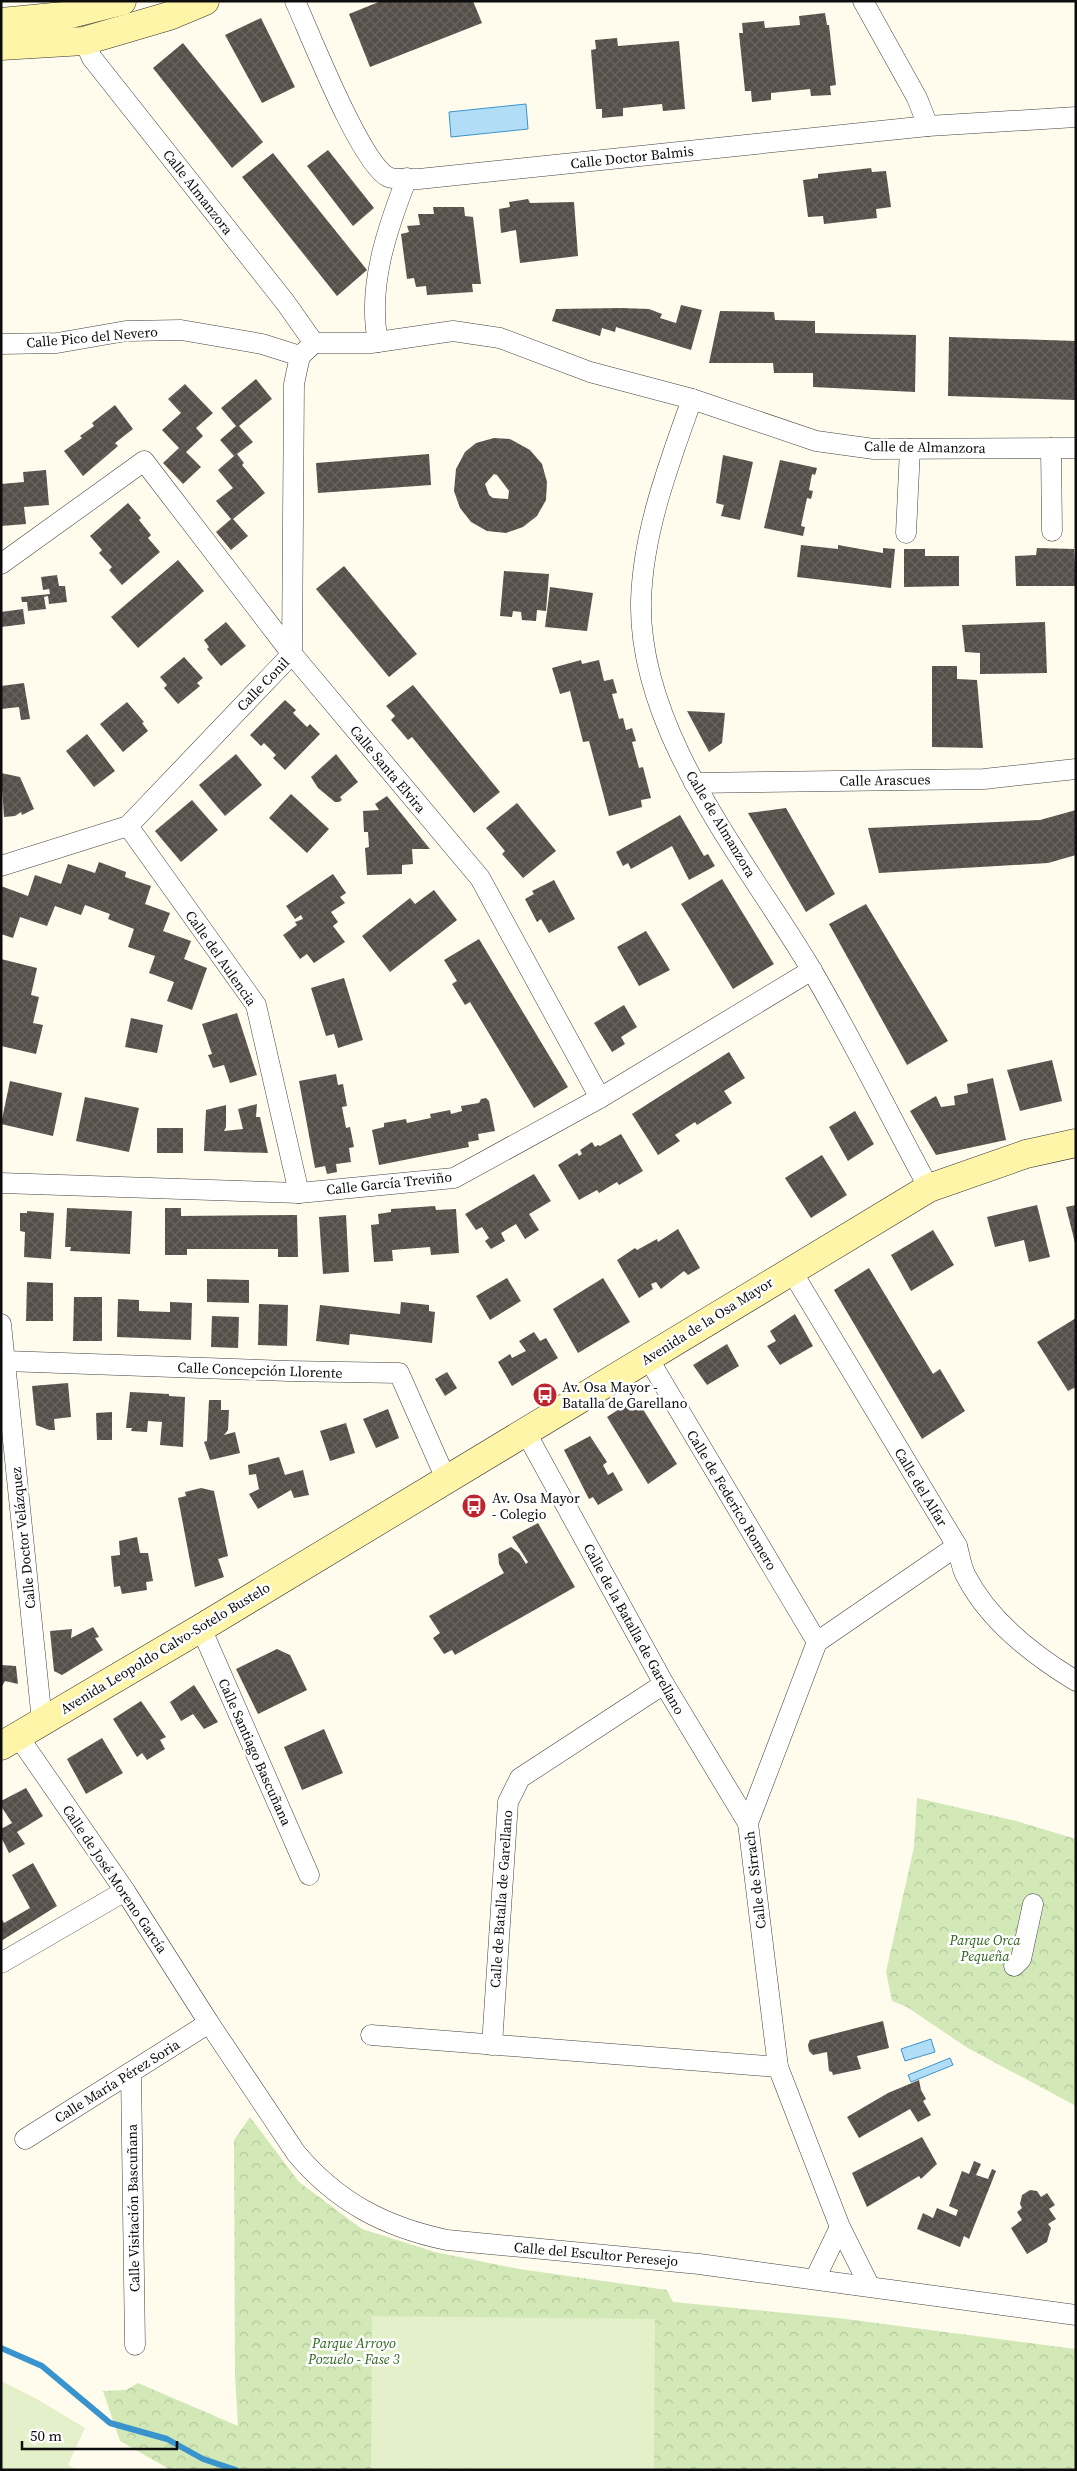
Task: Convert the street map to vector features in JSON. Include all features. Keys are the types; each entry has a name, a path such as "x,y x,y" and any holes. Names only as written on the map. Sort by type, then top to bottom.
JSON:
{"main road":[{"path":"1,22 63,16 122,1"},
{"path":"1,46 84,41 169,16 205,1"},
{"name":"Avenida de la Osa Mayor","path":"328,1550 928,1188 1026,1154 1076,1143"},
{"name":"Avenida Leopoldo Calvo-Sotelo Bustelo","path":"9,1741 201,1628 328,1550"}],"street":[{"name":"Calle Doctor Balmis","path":"295,1 357,138 370,160 389,177 419,179 928,126 1076,117"},
{"path":"863,1 917,98 928,126"},
{"name":"Calle Almanzora","path":"84,41 92,58 285,302 307,350"},
{"path":"378,342 374,324 379,266 390,221 407,178"},
{"name":"Calle Pico del Nevero","path":"1,344 57,343 126,332 181,330 307,350"},
{"name":"Calle de Almanzora","path":"307,350 453,331 500,338 590,372 692,399 816,440 874,449 1076,448"},
{"name":"Calle Conil","path":"1,866 128,826 292,654 294,384 307,350"},
{"name":"Calle de Almanzora","path":"692,399 666,473 646,551 641,602 646,660 665,720 694,783 812,970 928,1188"},
{"path":"1051,448 1052,531"},
{"path":"906,533 910,449"},
{"name":"Calle Santa Elvira","path":"1,564 144,461 292,654 480,878 600,1098"},
{"name":"Calle Arascues","path":"694,783 984,779 1076,769"},
{"name":"Calle del Aulencia","path":"128,826 256,1005 299,1193"},
{"name":"Calle García Treviño","path":"1,1184 299,1193 454,1178 600,1098 812,970"},
{"name":"Calle del Alfar","path":"791,1270 957,1546 965,1575 989,1611 1020,1642 1076,1680"},
{"name":"Calle Doctor Velázquez","path":"1,1324 42,1721"},
{"name":"Calle de Federico Romero","path":"648,1358 816,1642"},
{"name":"Calle Concepción Llorente","path":"5,1361 399,1373 446,1479"},
{"name":"Calle de la Batalla de Garellano","path":"525,1431 664,1684 748,1823"},
{"path":"816,1642 957,1546"},
{"name":"Calle Santiago Bascuñana","path":"201,1628 310,1875"},
{"name":"Calle de Sirrach","path":"816,1642 748,1823 778,2067 840,2227 869,2285"},
{"name":"Calle de Batalla de Garellano","path":"492,2044 508,1802 520,1778 664,1684"},
{"name":"Calle de José Moreno García","path":"9,1741 126,1891 209,2023"},
{"path":"1,1963 126,1891"},
{"path":"1014,1966 1021,1959 1033,1904"},
{"name":"Calle María Pérez Soria","path":"25,2139 209,2023"},
{"name":"Calle del Escultor Peresejo","path":"209,2023 269,2115 311,2171 334,2191 368,2213 411,2232 447,2240 699,2264 869,2285 1076,2315"},
{"path":"371,2035 778,2067"},
{"name":"Calle Visitación Bascuñana","path":"130,2072 135,2345"},
{"path":"815,2279 840,2227"}],"green space":[{"name":"Parque Orca Pequeña","path":"917,1798 1016,1821 1076,1839 1076,2106 966,2047 907,2007 892,2001 886,1972 914,1847"},
{"name":"Parque Arroyo Pozuelo - Fase 3","path":"250,2117 299,2182 362,2229 435,2252 519,2269 667,2290 673,2302 838,2318 1076,2349 1076,2470 171,2470 120,2441 103,2391 126,2390 138,2383 238,2426 235,2376 234,2140"},
{"path":"372,2316 655,2319 654,2470 371,2468"},
{"path":"1,2381 35,2398 85,2428 68,2465 77,2470 1,2470"}],"water":[{"path":"526,104 528,129 451,137 449,112"},
{"path":"931,2039 935,2052 905,2061 901,2049"},
{"path":"950,2058 953,2065 911,2082 908,2075"}],"building":[{"path":"381,1 473,1 482,23 370,67 349,14"},
{"path":"825,13 827,25 829,25 836,85 830,86 831,95 811,96 810,89 771,93 771,100 752,102 751,91 745,91 739,33 743,33 742,23 764,21 765,28 800,25 799,16"},
{"path":"261,18 295,87 262,103 225,35"},
{"path":"617,38 618,46 679,41 685,109 663,111 662,104 623,108 623,116 602,118 602,109 596,109 591,50 596,49 595,40"},
{"path":"183,43 263,142 232,168 153,68"},
{"path":"328,150 374,208 353,226 307,166"},
{"path":"273,153 367,270 337,296 242,177"},
{"path":"871,168 872,172 886,171 891,207 876,209 877,218 824,224 823,216 808,217 803,180 818,178 818,174"},
{"path":"528,199 530,203 574,202 578,256 520,263 516,230 501,233 499,209 510,207 509,202"},
{"path":"433,207 464,207 465,216 473,217 481,284 472,284 473,292 427,295 426,286 416,287 414,278 407,279 401,234 409,232 407,226 420,225 418,214 434,214"},
{"path":"681,305 702,310 691,350 616,327 615,332 602,328 600,336 552,321 556,309 621,308 649,309 662,314 660,318 676,323"},
{"path":"720,311 774,312 775,320 815,321 815,333 916,335 915,392 813,387 813,373 774,373 773,363 709,363"},
{"path":"949,337 1076,341 1076,400 948,396"},
{"path":"256,379 272,399 239,426 253,442 237,454 244,463 242,465 265,493 233,519 248,536 231,550 216,532 231,519 216,501 233,488 218,470 234,456 220,440 236,426 221,408"},
{"path":"185,384 213,413 196,428 203,436 186,452 201,467 183,484 163,463 179,448 162,430 181,413 168,399"},
{"path":"115,405 133,429 115,443 118,446 83,476 64,451 82,438 80,436 94,426 92,423"},
{"path":"494,438 510,439 530,450 542,464 547,482 546,500 537,516 523,527 506,533 487,531 471,522 460,508 454,491 456,469 465,452 476,443","holes":["494,474 497,475 509,491 508,499 493,498 489,495 485,484"]},
{"path":"429,454 431,485 318,493 316,463"},
{"path":"723,455 753,462 740,520 721,516 724,505 716,503"},
{"path":"780,460 817,468 815,475 812,474 809,490 813,491 811,499 807,498 801,526 805,527 803,536 764,528"},
{"path":"46,470 49,505 24,507 26,524 1,526 1,484 24,482 23,472"},
{"path":"128,503 141,518 139,520 151,535 148,538 160,552 122,585 109,570 112,567 99,553 102,550 90,536"},
{"path":"801,545 838,549 838,545 883,553 883,548 895,549 891,588 797,577"},
{"path":"1037,548 1074,549 1076,586 1016,586 1015,556 1036,555"},
{"path":"904,549 925,549 925,556 959,556 959,586 904,587"},
{"path":"178,560 204,591 138,648 111,617"},
{"path":"344,566 417,654 389,677 316,589"},
{"path":"504,571 549,574 546,611 537,610 536,621 522,620 521,612 513,611 512,617 500,616"},
{"path":"57,575 59,586 65,586 67,602 49,604 48,596 44,597 46,609 28,611 27,602 22,602 21,597 50,594 49,589 43,590 41,577"},
{"path":"550,587 593,593 587,631 545,627"},
{"path":"23,609 25,624 1,627 1,612"},
{"path":"226,622 246,646 221,666 207,649 209,647 204,640"},
{"path":"1045,622 1047,673 980,674 980,653 965,652 962,625"},
{"path":"184,657 203,678 197,683 200,686 178,704 164,688 167,685 160,677"},
{"path":"581,660 582,664 599,660 604,681 613,679 617,693 612,694 619,719 623,718 626,730 632,728 636,741 632,742 639,768 643,767 651,798 641,800 642,807 609,816 589,741 583,742 570,691 560,694 552,668"},
{"path":"932,666 957,666 957,679 977,680 983,748 932,747"},
{"path":"24,683 30,719 21,720 19,707 1,709 1,686"},
{"path":"413,685 500,792 474,813 412,737 408,740 391,720 395,716 386,706"},
{"path":"285,700 296,710 293,713 307,727 310,724 320,734 285,770 273,758 276,755 264,743 261,746 250,735"},
{"path":"127,702 144,722 142,723 148,731 123,752 100,724"},
{"path":"687,711 725,713 722,743 709,752"},
{"path":"87,734 115,771 94,787 66,751"},
{"path":"236,754 262,785 225,816 199,785"},
{"path":"336,754 358,782 340,797 342,800 339,802 335,802 318,788 311,777"},
{"path":"1,773 20,777 34,809 22,815 21,812 15,816 4,817"},
{"path":"291,794 329,829 307,853 269,818"},
{"path":"387,796 430,849 412,849 413,864 402,865 402,874 367,875 365,848 369,847 368,832 364,832 363,811 379,810 375,804"},
{"path":"192,800 218,830 181,862 155,831"},
{"path":"517,803 556,851 523,878 502,854 505,851 486,828"},
{"path":"786,808 835,894 806,912 748,813"},
{"path":"1076,810 1076,855 1048,863 879,873 868,828 1040,820"},
{"path":"680,815 704,856 708,854 715,866 689,880 672,846 631,869 628,863 623,866 616,852"},
{"path":"99,862 126,872 125,877 151,886 145,904 170,913 163,931 191,941 184,959 207,968 192,1010 167,1001 174,982 149,973 155,956 128,947 134,929 108,919 110,914 85,905 81,915 55,906 47,926 20,917 13,938 1,934 1,886 28,896 35,875 61,884 68,864 95,873"},
{"path":"333,874 346,893 340,897 345,903 331,912 338,922 333,926 345,942 314,963 307,954 300,959 283,935 297,925 295,922 303,919 301,915 295,919 286,906"},
{"path":"722,879 774,964 733,989 681,904"},
{"path":"554,880 575,919 549,933 541,919 537,922 525,899 534,894 532,891"},
{"path":"434,890 457,920 390,972 362,936 410,898 415,904"},
{"path":"866,904 948,1041 907,1065 829,924"},
{"path":"646,931 670,970 639,986 617,947"},
{"path":"479,939 568,1087 534,1108 470,1002 465,1005 452,984 457,981 444,960"},
{"path":"1,959 37,968 31,995 39,997 33,1023 43,1025 36,1054 1,1046"},
{"path":"344,978 363,1040 338,1048 334,1034 326,1036 311,988"},
{"path":"624,1005 637,1027 621,1037 625,1044 612,1052 594,1023"},
{"path":"237,1013 257,1075 230,1083 224,1065 213,1068 208,1055 212,1054 202,1024"},
{"path":"131,1018 163,1025 157,1053 125,1047"},
{"path":"729,1052 745,1078 724,1091 732,1103 697,1125 695,1122 675,1135 680,1141 658,1155 632,1114"},
{"path":"1052,1060 1062,1101 1020,1111 1007,1070"},
{"path":"336,1074 338,1085 343,1084 347,1106 342,1107 346,1128 350,1127 354,1147 349,1148 351,1162 336,1164 337,1172 327,1174 325,1166 315,1168 299,1081"},
{"path":"993,1078 1006,1140 936,1155 910,1111 936,1096 941,1107 955,1105 954,1096 968,1093 967,1084"},
{"path":"10,1081 62,1093 53,1136 1,1124"},
{"path":"85,1097 139,1108 129,1152 76,1141"},
{"path":"486,1098 489,1101 495,1131 478,1134 479,1140 468,1142 469,1147 379,1165 372,1130 384,1127 384,1123 406,1119 407,1123 431,1118 430,1114 450,1110 451,1114 462,1111 461,1106 479,1103 481,1099"},
{"path":"257,1104 256,1117 260,1117 268,1153 204,1151 206,1110 226,1105 226,1127 224,1131 243,1129 238,1109"},
{"path":"855,1111 874,1144 848,1161 829,1127"},
{"path":"157,1128 183,1128 183,1153 157,1153"},
{"path":"621,1134 643,1171 619,1185 617,1182 599,1193 597,1190 579,1200 558,1165 577,1153 579,1156 582,1154 580,1150 592,1142 595,1147 600,1146"},
{"path":"822,1155 847,1195 811,1218 785,1178"},
{"path":"534,1174 551,1201 529,1214 539,1230 525,1239 516,1224 501,1233 505,1241 491,1249 485,1241 489,1238 482,1227 476,1230 465,1214"},
{"path":"1037,1205 1050,1257 1029,1262 1024,1240 995,1247 987,1217"},
{"path":"1076,1205 1076,1243 1075,1243 1066,1207"},
{"path":"435,1206 436,1210 456,1209 459,1253 431,1255 430,1247 392,1250 393,1261 374,1262 371,1225 379,1224 378,1214 391,1212 391,1209"},
{"path":"67,1208 132,1211 130,1254 70,1251 71,1247 65,1247"},
{"path":"165,1208 181,1208 181,1216 297,1215 298,1257 278,1257 278,1249 187,1249 187,1255 165,1255"},
{"path":"27,1211 54,1213 51,1259 24,1257 25,1232 20,1231 20,1213 27,1213"},
{"path":"346,1215 349,1272 323,1274 319,1217"},
{"path":"678,1229 700,1268 688,1275 684,1271 661,1289 656,1282 651,1284 653,1289 639,1298 617,1260 635,1248 637,1250 657,1239 658,1242"},
{"path":"933,1230 954,1265 911,1291 891,1255"},
{"path":"869,1268 933,1374 940,1369 965,1411 922,1439 834,1290"},
{"path":"507,1278 521,1301 490,1320 476,1296"},
{"path":"603,1278 630,1322 578,1353 553,1309"},
{"path":"207,1279 249,1280 249,1303 207,1302"},
{"path":"27,1282 53,1283 53,1321 26,1321"},
{"path":"74,1297 102,1297 102,1341 73,1341"},
{"path":"118,1299 139,1300 139,1311 170,1312 170,1302 192,1303 191,1340 117,1337"},
{"path":"401,1302 429,1305 429,1311 435,1312 432,1343 350,1334 349,1345 316,1341 320,1305 400,1314"},
{"path":"259,1304 288,1305 287,1346 258,1345"},
{"path":"795,1314 813,1346 780,1365 767,1346 776,1341 770,1331"},
{"path":"212,1316 239,1317 238,1348 211,1347"},
{"path":"1076,1318 1076,1387 1068,1391 1037,1342"},
{"path":"534,1332 540,1341 546,1338 558,1358 512,1386 498,1362 510,1354 512,1358 526,1351 519,1341"},
{"path":"727,1344 739,1366 707,1385 693,1365"},
{"path":"447,1372 457,1388 445,1396 435,1379"},
{"path":"68,1383 71,1417 54,1419 55,1430 49,1430 36,1425 32,1386"},
{"path":"130,1392 169,1394 169,1396 185,1397 183,1447 160,1445 162,1422 148,1421 147,1432 131,1431 132,1428 126,1428"},
{"path":"636,1398 677,1464 648,1484 607,1417"},
{"path":"209,1400 221,1400 221,1410 229,1410 228,1430 224,1435 235,1432 240,1453 210,1460 204,1442 207,1441"},
{"path":"388,1409 399,1438 376,1448 363,1419"},
{"path":"112,1412 112,1440 97,1440 96,1413"},
{"path":"346,1423 355,1453 330,1461 320,1431"},
{"path":"590,1436 607,1462 603,1465 608,1475 613,1472 623,1490 598,1505 593,1497 589,1499 564,1450"},
{"path":"279,1457 285,1475 303,1470 309,1495 294,1498 291,1490 258,1509 249,1494 259,1489 256,1474 249,1475 248,1465"},
{"path":"201,1488 214,1491 228,1556 218,1559 224,1577 195,1587 178,1498 186,1496 185,1492"},
{"path":"538,1523 575,1587 455,1655 452,1650 444,1654 433,1638 440,1633 429,1616 504,1573 499,1564 498,1554 511,1547 519,1553 526,1564 528,1562 512,1537"},
{"path":"137,1537 140,1553 148,1553 153,1581 146,1582 147,1590 122,1594 120,1586 114,1587 111,1556 120,1555 119,1541"},
{"path":"93,1627 99,1637 95,1638 103,1650 62,1675 54,1671 50,1631 72,1629 71,1638"},
{"path":"277,1649 290,1655 307,1690 258,1714 236,1669"},
{"path":"1,1665 16,1666 18,1684 5,1681 1,1688"},
{"path":"194,1685 218,1722 204,1729 193,1714 181,1721 170,1702"},
{"path":"141,1701 166,1737 160,1740 165,1749 147,1760 142,1753 137,1757 113,1719"},
{"path":"324,1729 343,1773 302,1790 284,1747"},
{"path":"102,1738 123,1773 86,1794 67,1759"},
{"path":"26,1788 43,1816 17,1832 25,1844 9,1853 1,1837 1,1829 12,1823 1,1806 1,1801"},
{"path":"33,1863 57,1906 1,1941 1,1918 4,1923 30,1908 12,1875"},
{"path":"883,2021 889,2048 857,2056 861,2069 833,2075 829,2071 827,2052 813,2055 809,2051 808,2045 810,2040"},
{"path":"919,2080 921,2090 926,2099 923,2101 931,2115 918,2122 910,2109 859,2138 847,2117 888,2093"},
{"path":"922,2137 937,2164 921,2179 919,2176 867,2207 852,2173"},
{"path":"974,2161 981,2164 976,2175 988,2179 992,2169 996,2171 969,2239 964,2236 960,2247 917,2229 923,2213 933,2218 937,2208 956,2216 958,2210 949,2206 962,2171 969,2174"},
{"path":"1030,2190 1037,2191 1041,2197 1047,2193 1055,2205 1049,2209 1056,2219 1048,2224 1051,2228 1047,2242 1027,2254 1011,2228 1022,2220 1017,2212 1022,2208 1020,2204 1022,2195"}],"waterway":[{"path":"1,2348 42,2366 110,2423 167,2439 203,2459 236,2470"}],"place":[{"name":"Av. Osa Mayor - Batalla de Garellano","path":"545,1395"},
{"name":"Av. Osa Mayor - Colegio","path":"474,1506"}]}
